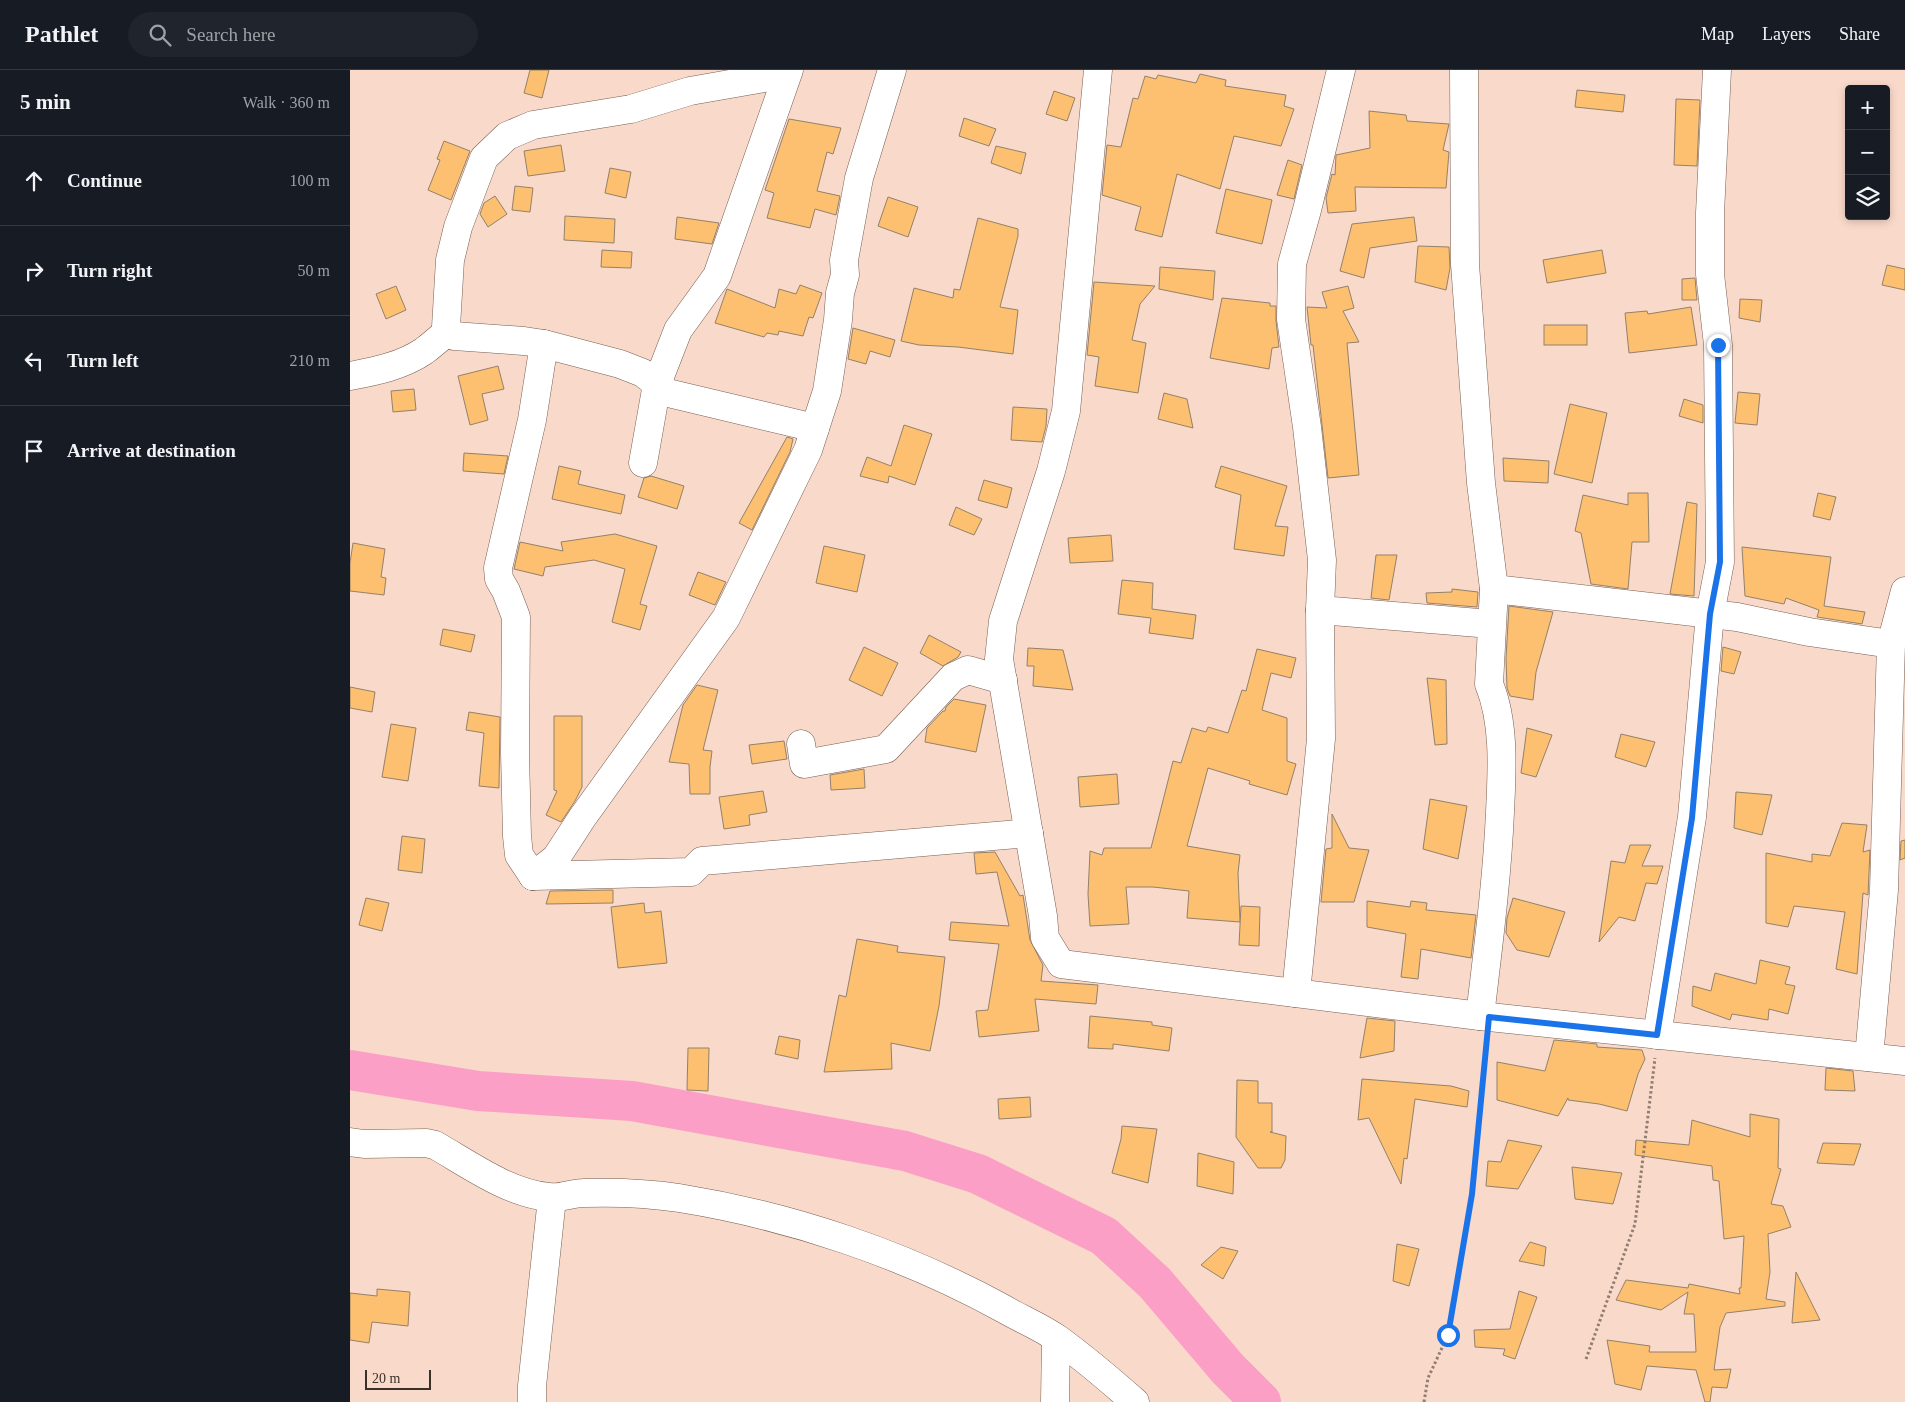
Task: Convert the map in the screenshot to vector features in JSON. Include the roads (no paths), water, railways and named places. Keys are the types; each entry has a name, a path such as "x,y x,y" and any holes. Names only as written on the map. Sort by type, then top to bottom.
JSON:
{"street":[{"path":"533,876 556,858 588,810 726,618 808,450 827,391 838,320 840,293 845,275 844,260 859,178 892,70"},
{"path":"1098,70 1066,411 1051,471 1003,622 999,659 1045,938 1061,964 1485,1016 1905,1061"},
{"path":"1296,993 1321,739 1320,610 1322,560 1307,426 1292,319 1292,264 1341,70"},
{"path":"1464,70 1466,264 1481,483 1494,589 1488,684 1494,696 1500,741 1502,780 1498,865 1485,1016"},
{"path":"1657,1035 1692,818 1710,614 1720,562 1718,345 1710,274 1710,213 1717,70"},
{"path":"788,72 690,91 631,110 533,125 507,136 484,158 458,227 450,260 446,327 454,336 544,344 620,364 643,373 668,393 815,428"},
{"path":"643,463 657,384 678,330 717,276 788,72"},
{"path":"350,376 378,371 403,363 424,351 448,331"},
{"path":"533,876 519,854 517,836 515,753 516,617 499,579 498,568 532,420 544,344"},
{"path":"1494,589 1737,616 1809,632 1891,644"},
{"path":"1869,1057 1884,890 1891,644 1905,591"},
{"path":"1320,610 1491,624"},
{"path":"801,744 804,764 886,749 953,677 968,670 1003,680"},
{"path":"533,876 691,872 702,861 1029,833"},
{"path":"350,1142 364,1144 426,1143 435,1145 500,1182 538,1196 552,1198 573,1193 613,1192 678,1198 775,1217 863,1245 973,1292 1056,1338 1135,1402"},
{"path":"532,1402 532,1386 552,1198"},
{"path":"1055,1402 1056,1338"}],"waterway":[{"path":"350,1070 478,1091 632,1101 905,1151 978,1174 1104,1236 1155,1283 1228,1369 1261,1402"}]}
